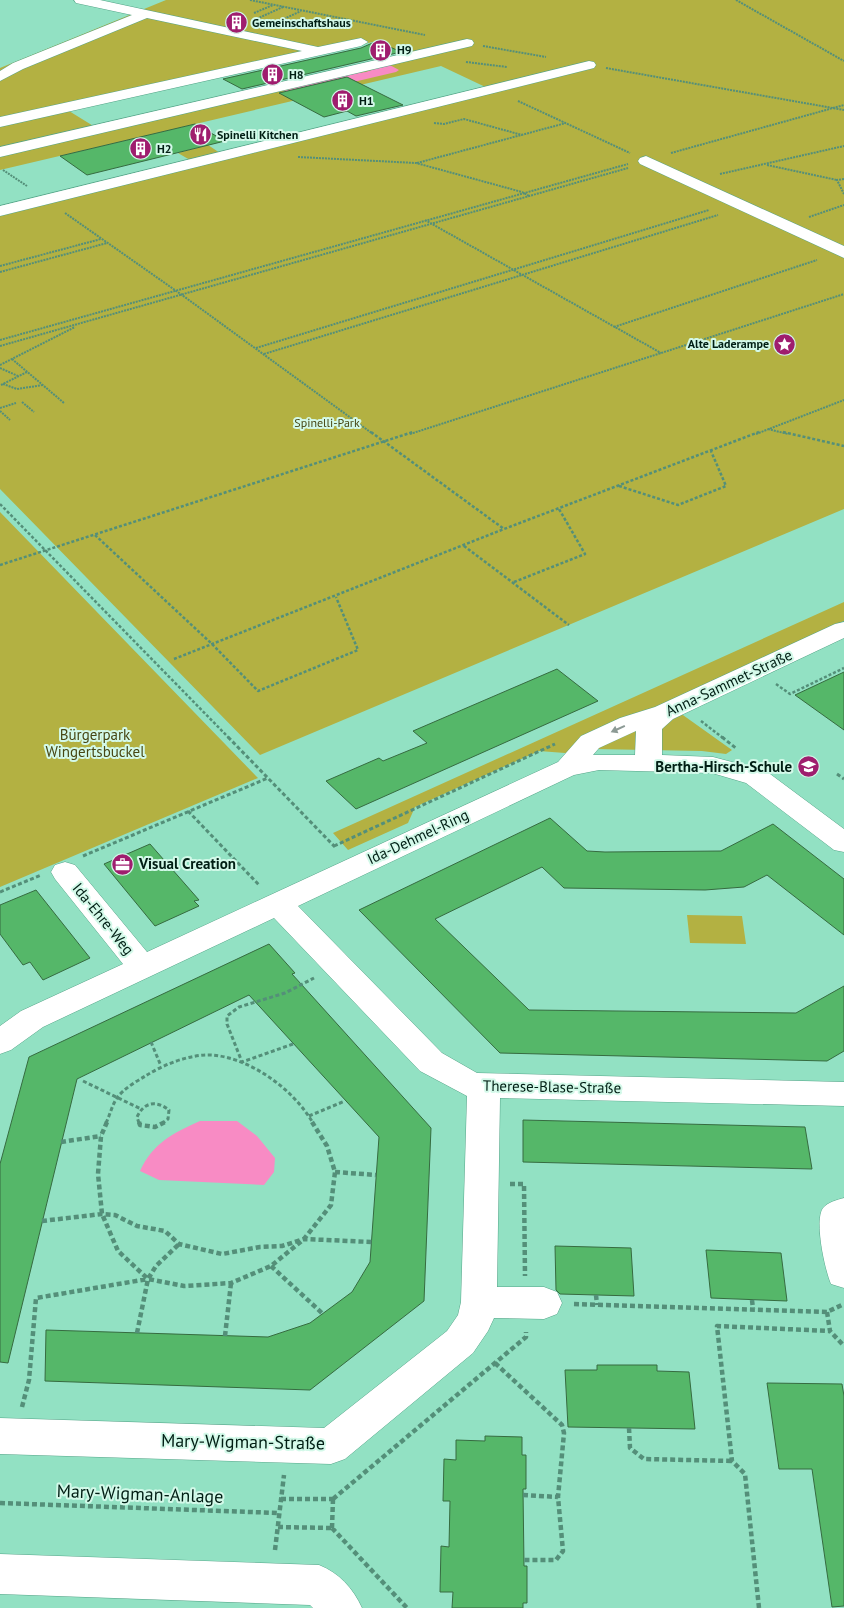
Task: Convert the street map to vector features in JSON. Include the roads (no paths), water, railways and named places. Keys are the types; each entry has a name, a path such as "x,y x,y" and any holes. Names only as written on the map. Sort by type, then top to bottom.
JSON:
{"street":[{"path":"81,0 320,50"},
{"path":"0,77 18,66 145,14"},
{"path":"0,122 361,42"},
{"path":"0,152 467,43"},
{"path":"0,211 589,65"},
{"path":"646,161 843,253"},
{"path":"103,171 118,182"},
{"name":"Anna-Sammet-Straße","path":"648,762 649,727 672,709 844,629"},
{"path":"567,768 590,742 629,724 672,709"},
{"name":"Ida-Dehmel-Ring","path":"0,1042 32,1019 276,902 567,768 599,762 713,765 756,777 844,843"},
{"name":"Ida-Ehre-Weg","path":"62,868 142,967"},
{"name":"Therese-Blase-Straße","path":"276,902 431,1062 472,1085 843,1099"},
{"name":"Mary-Wigman-Straße","path":"0,1436 331,1446 460,1342 475,1320 478,1302 484,1086"},
{"path":"844,1212 836,1218 844,1273"},
{"path":"478,1302 544,1303"},
{"path":"0,1574 319,1585 341,1608"}],"place":[{"name":"Gemeinschaftshaus","path":"236,23"},
{"name":"H9","path":"381,50"},
{"name":"H8","path":"273,75"},
{"name":"H1","path":"343,101"},
{"name":"Spinelli Kitchen","path":"201,135"},
{"name":"H2","path":"141,149"},
{"name":"Alte Laderampe","path":"785,344"},
{"name":"Bertha-Hirsch-Schule","path":"808,767"},
{"name":"Visual Creation","path":"123,864"}],"park label":[{"name":"Spinelli-Park","path":"327,423"},
{"name":"Bürgerpark Wingertsbuckel","path":"95,744"}]}
